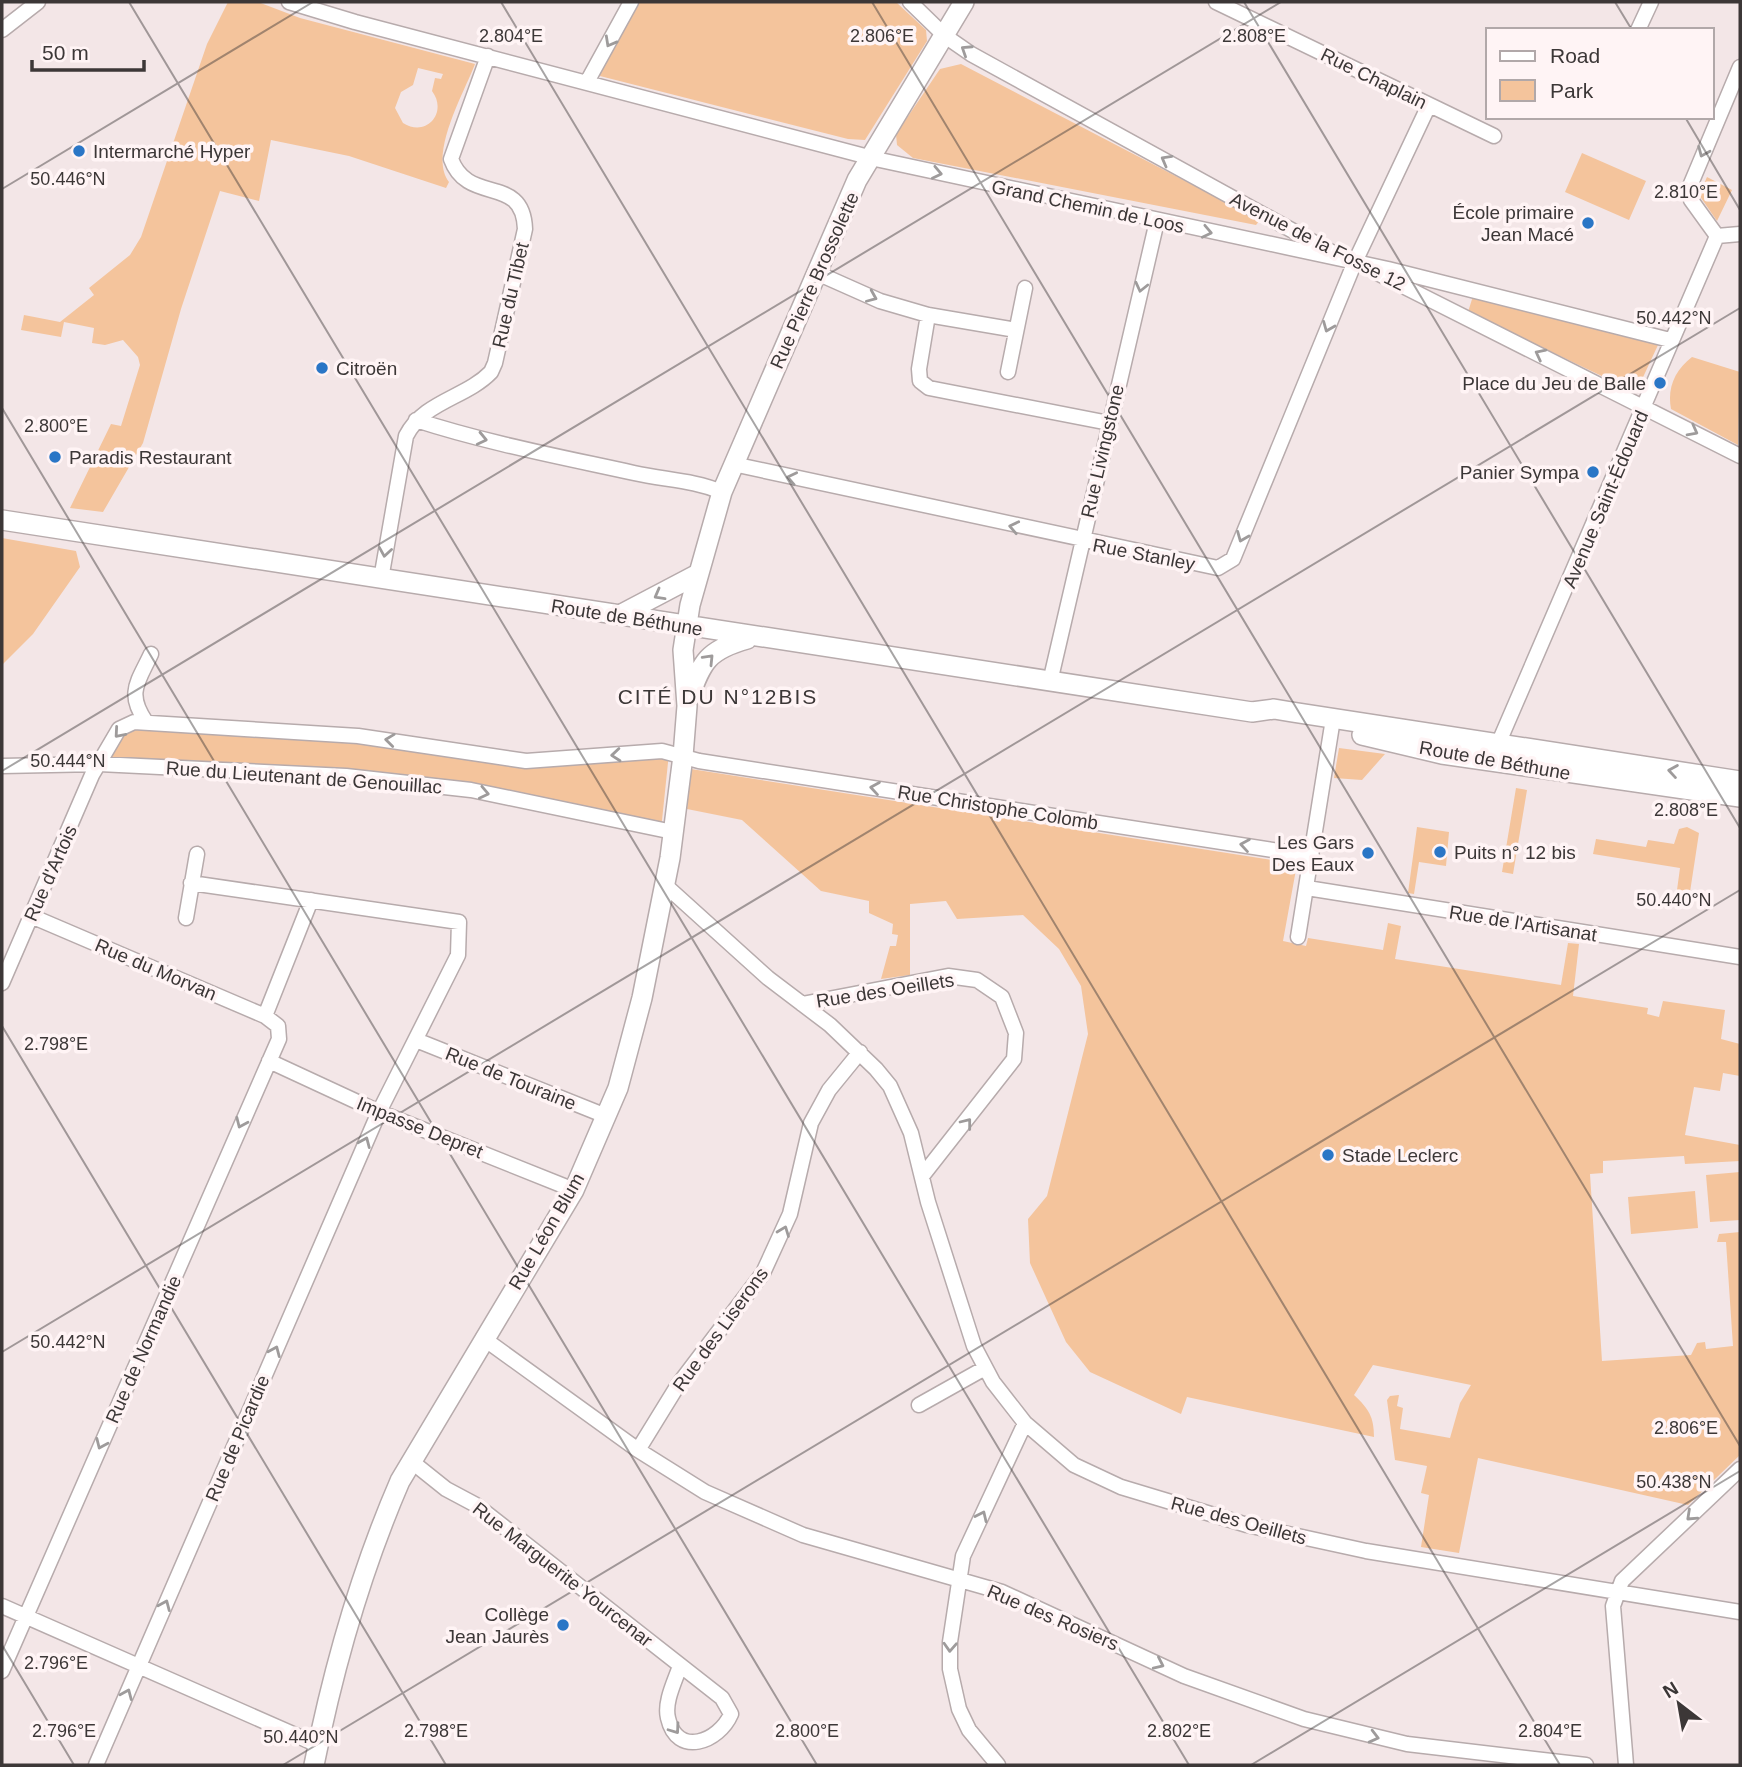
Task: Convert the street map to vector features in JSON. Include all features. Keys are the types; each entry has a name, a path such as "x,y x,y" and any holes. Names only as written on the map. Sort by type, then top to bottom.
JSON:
{"street":[{"path":"2,30 38,2"},
{"name":"Grand Chemin de Loos","path":"289,2 871,156 1157,221 1388,269 1670,340"},
{"path":"587,82 632,2"},
{"name":"Avenue de la Fosse 12","path":"910,2 944,36 971,54 1354,264 1740,456"},
{"name":"Rue Pierre Brossolette","path":"687,627 698,574 722,492 817,273 871,156 964,2"},
{"name":"Rue Chaplain","path":"1216,2 1494,136"},
{"path":"1639,28 1651,2"},
{"name":"Rue du Tibet","path":"416,420 491,372 525,229 521,208 510,197 467,183 455,170 452,150 488,56"},
{"path":"1740,66 1690,186 1691,200 1717,236 1740,234"},
{"name":"Rue Stanley","path":"733,464 1081,541 1218,568 1233,559 1354,264 1429,105"},
{"name":"Rue Livingstone","path":"1050,682 1157,221"},
{"name":"Avenue Saint-Édouard","path":"1495,752 1717,236"},
{"path":"817,273 880,301 928,315 1016,330"},
{"path":"1008,372 1025,288"},
{"path":"928,315 919,369 920,381 929,387 1109,424"},
{"path":"381,579 406,436 416,420 460,434 580,461 646,475 680,478 722,492"},
{"name":"Route de Béthune","path":"2,520 1252,712 1272,721 1332,725 1740,797"},
{"path":"620,615 698,574"},
{"name":"Rue Léon Blum","path":"314,1765 317,1745 381,1525 411,1461 574,1190 618,1088 642,998 673,832 687,706 683,650 687,627"},
{"path":"687,706 704,661 726,645 755,637"},
{"path":"146,722 136,706 134,691 151,654"},
{"name":"Rue du Lieutenant de Genouillac","path":"99,764 119,729 128,723 146,722 358,736 526,761 662,751 683,756"},
{"path":"1298,937 1332,725"},
{"name":"Route de Béthune","path":"1495,752 1740,781"},
{"name":"Rue Christophe Colomb","path":"683,756 1312,856"},
{"name":"Rue du Lieutenant de Genouillac","path":"2,766 99,764 346,776 471,790 673,832"},
{"name":"Rue d'Artois","path":"2,983 99,764"},
{"path":"186,918 197,854"},
{"path":"191,883 459,922 458,954 379,1112"},
{"name":"Rue des Oeillets","path":"664,885 729,944 860,1052 876,1069 898,1101 911,1133 964,1317 985,1368 1025,1423 1063,1457 1090,1475 1247,1525 1366,1551 1740,1612"},
{"name":"Rue de l'Artisanat","path":"1307,888 1740,957"},
{"path":"265,1016 311,900"},
{"name":"Rue du Morvan","path":"31,916 265,1016 278,1026"},
{"name":"Rue des Oeillets","path":"802,1003 948,976 977,980 1002,998 1016,1033 1014,1059 923,1175"},
{"name":"Rue de Normandie","path":"2,1671 279,1039 278,1026"},
{"name":"Rue de Touraine","path":"416,1040 606,1116"},
{"name":"Rue des Liserons","path":"638,1450 678,1385 763,1273 790,1214 811,1123 829,1090 860,1052"},
{"name":"Impasse Depret","path":"268,1060 379,1112 574,1190"},
{"name":"Rue de Picardie","path":"96,1765 379,1112"},
{"name":"Rue des Rosiers","path":"483,1338 638,1450 705,1492 750,1514 854,1552 1002,1592 1194,1680 1292,1715 1407,1744 1586,1765"},
{"path":"919,1405 985,1368"},
{"path":"998,1765 969,1730 953,1691 950,1642 963,1556 1025,1423"},
{"name":"Rue Marguerite Yourcenar","path":"411,1461 446,1489 477,1505 714,1690 728,1706 730,1714 726,1724 711,1738 692,1742 683,1740 671,1727 667,1707 680,1666"},
{"path":"1626,1765 1613,1606 1616,1591 1622,1581 1740,1469"},
{"path":"2,1606 317,1745"}],"green space":[{"path":"228,2 258,2 300,18 475,64 445,140 444,170 449,182 446,188 349,156 271,140 259,201 220,191 181,309 143,443 103,512 70,508 111,424 121,426 140,365 138,357 123,340 105,345 92,343 94,328 64,322 61,337 21,330 24,315 60,322 94,295 89,288 130,255 141,237 207,44","holes":["418,68 443,74 441,79 435,78 432,91 438,107 432,120 420,127 403,123 395,108 401,92 413,85"]},
{"path":"636,2 896,2 926,30 927,41 865,140 848,139 596,75"},
{"path":"961,64 1260,220 1256,225 913,158 897,145 896,134 940,69"},
{"path":"1582,153 1646,181 1629,220 1565,192"},
{"path":"1707,177 1732,190 1717,221 1699,195"},
{"path":"1473,296 1656,340 1658,345 1638,388 1631,390 1468,312"},
{"path":"1692,357 1740,372 1738,445 1671,409 1671,387 1681,368"},
{"path":"2,538 76,551 80,567 33,634 2,665"},
{"path":"157,721 526,761 669,753 661,830 471,790 111,766 106,752 113,737"},
{"path":"1339,748 1385,754 1362,780 1334,778"},
{"path":"691,769 1297,864 1283,941 1306,946 1308,938 1383,950 1388,923 1401,926 1395,959 1561,985 1568,943 1579,944 1573,996 1648,1008 1647,1014 1659,1017 1663,1001 1725,1010 1721,1039 1740,1044 1740,1076 1723,1073 1720,1091 1694,1087 1685,1135 1740,1145 1740,1161 1685,1164 1684,1156 1603,1161 1603,1173 1590,1174 1602,1361 1691,1355 1697,1343 1705,1342 1706,1349 1733,1346 1726,1242 1717,1242 1719,1234 1740,1232 1740,1455 1688,1505 1478,1458 1459,1553 1421,1547 1429,1495 1421,1493 1427,1466 1395,1460 1387,1400 1390,1396 1399,1395 1397,1406 1403,1408 1400,1429 1450,1438 1460,1403 1471,1385 1373,1365 1354,1395 1370,1414 1374,1437 1187,1397 1181,1414 1090,1372 1066,1342 1030,1263 1028,1219 1047,1196 1088,1034 1081,986 1059,949 1023,915 957,919 946,901 910,904 910,975 881,979 890,946 896,946 898,935 892,934 893,924 869,913 869,901 821,891 742,820 687,809"},
{"path":"1516,788 1527,790 1513,874 1502,872"},
{"path":"1417,827 1449,832 1446,866 1419,862 1414,894 1408,893"},
{"path":"1687,827 1699,833 1690,892 1677,890 1680,868 1593,854 1596,839 1646,847 1648,840 1674,844 1679,829"},
{"path":"1740,1172 1740,1220 1710,1222 1706,1175"},
{"path":"1695,1191 1698,1228 1631,1234 1628,1197"}],"place":[{"name":"Intermarché Hyper","path":"79,151"},
{"name":"École primaire Jean Macé","path":"1588,223"},
{"name":"Citroën","path":"322,368"},
{"name":"Place du Jeu de Balle","path":"1660,383"},
{"name":"Paradis Restaurant","path":"55,457"},
{"name":"Panier Sympa","path":"1593,472"},
{"name":"Puits n° 12 bis","path":"1440,852"},
{"name":"Les Gars Des Eaux","path":"1368,853"},
{"name":"Stade Leclerc","path":"1328,1155"},
{"name":"Collège Jean Jaurès","path":"563,1625"}],"district":[{"name":"CITÉ DU N°12BIS","path":"718,697"}]}
